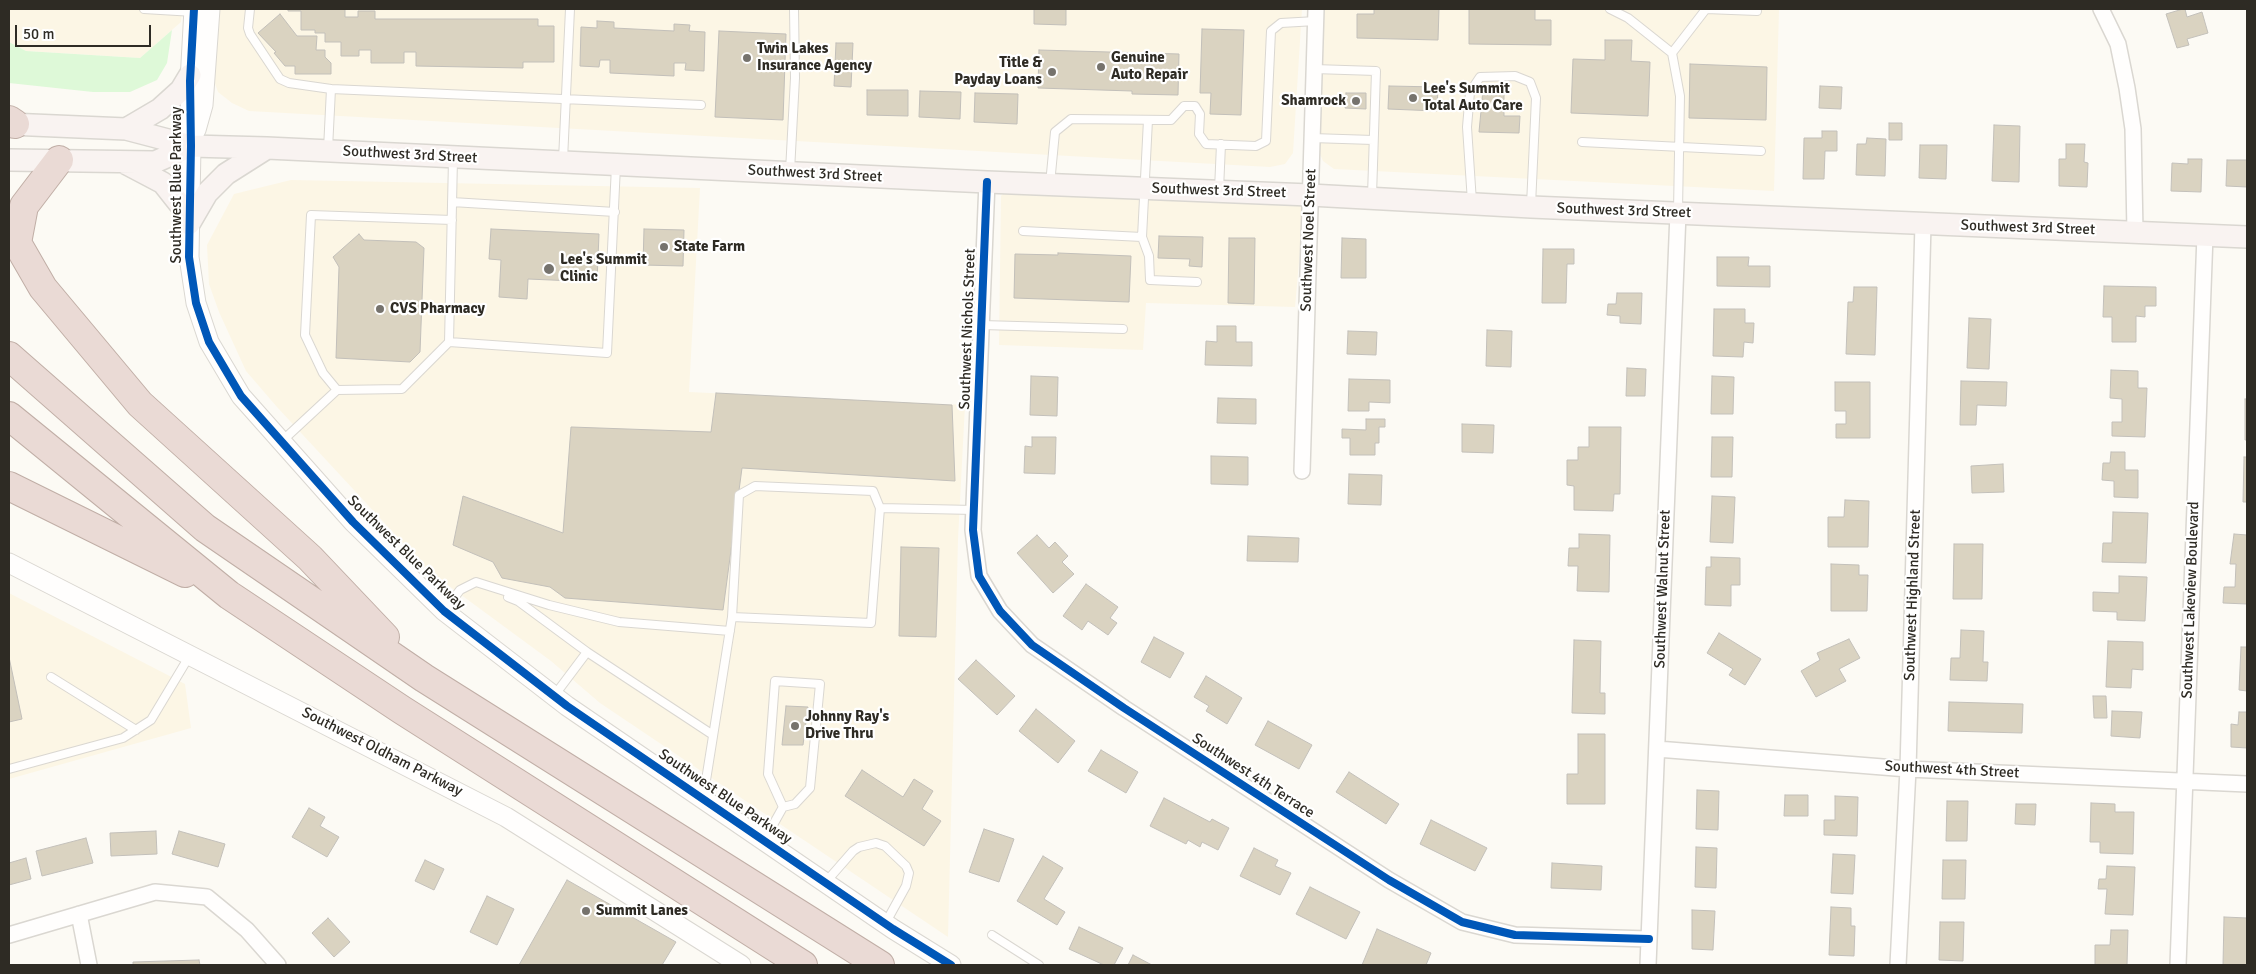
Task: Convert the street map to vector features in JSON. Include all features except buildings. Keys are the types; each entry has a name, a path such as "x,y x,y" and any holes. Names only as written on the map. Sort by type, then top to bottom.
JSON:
{"highway":[{"path":"60,160 24,206 13,236 43,288 140,404 310,558 424,678"},
{"path":"9,356 205,528 424,678 880,965"},
{"path":"9,416 229,595 402,710 803,965"},
{"path":"9,486 229,595"}],"main road":[{"path":"126,129 160,108 180,90 190,75"},
{"name":"Southwest 3rd Street","path":"11,123 126,129 191,146 1310,195 1530,207 2247,237"},
{"name":"Southwest 3rd Street","path":"9,160 155,162 191,146"},
{"path":"190,224 208,193 226,174 267,148"},
{"path":"122,162 163,183 182,208 190,224"}],"street":[{"path":"2101,9 2118,44 2127,88 2133,130 2135,232"},
{"name":"Southwest Blue Parkway","path":"199,10 190,75 191,146 188,257 196,303 209,342 241,396 280,443 353,522 444,611 554,696 885,924 951,965"},
{"name":"Southwest Blue Parkway","path":"191,146 203,105 199,10"},
{"name":"Southwest Noel Street","path":"1302,471 1316,15"},
{"name":"Southwest Nichols Street","path":"976,477 987,182"},
{"name":"Southwest Walnut Street","path":"1648,965 1678,213"},
{"name":"Southwest Highland Street","path":"1898,965 1908,769 1923,224"},
{"name":"Southwest Lakeview Boulevard","path":"2178,965 2205,235"},
{"name":"Southwest 4th Terrace","path":"976,477 973,530 979,576 1000,611 1032,645 1124,708 1381,875 1462,922 1515,936 1649,939"},
{"name":"Southwest Oldham Parkway","path":"9,563 506,817 741,965"},
{"name":"Southwest 4th Street","path":"1657,749 1908,769 2247,784"},
{"path":"9,935 156,892 207,897 247,930 278,965"},
{"path":"79,914 89,965"}],"lane":[{"path":"144,9 199,10"},
{"path":"250,9 248,28 250,34 280,79 288,84 331,89 701,105"},
{"path":"563,162 570,9"},
{"path":"790,173 795,78 794,9"},
{"path":"1610,9 1628,18 1672,53 1680,96 1678,213"},
{"path":"1672,53 1706,9 1757,12"},
{"path":"1050,185 1055,132 1071,118 1171,120 1184,106 1195,106 1200,114 1199,134 1206,144 1256,146 1266,141 1272,31 1281,23 1316,15"},
{"path":"1314,69 1376,71 1372,198"},
{"path":"1472,204 1467,127 1470,92 1480,77 1515,76 1530,82 1536,98 1530,207"},
{"path":"328,151 331,89"},
{"path":"1148,120 1142,238 1150,256 1150,280 1197,282"},
{"path":"1312,138 1373,140"},
{"path":"1582,142 1760,151"},
{"path":"1218,192 1221,144"},
{"path":"280,443 337,390 402,389 449,342 454,157"},
{"path":"449,342 607,353 616,164"},
{"path":"452,202 615,212"},
{"path":"337,390 323,373 305,335 311,215 452,220"},
{"path":"1023,231 1142,238"},
{"path":"982,325 1123,329"},
{"path":"703,799 732,617 739,495 755,486 873,491 880,508 870,623 732,617"},
{"path":"880,508 974,510"},
{"path":"444,611 460,590 476,582 548,605 619,622 730,631"},
{"path":"476,582 518,601 587,652 713,735"},
{"path":"554,696 587,652"},
{"path":"9,769 123,738 136,730 151,720 190,655"},
{"path":"51,677 136,730"},
{"path":"764,841 783,808 795,804 810,788 820,684 775,681 768,774 783,808"},
{"path":"825,882 859,846 876,843 885,846 906,866 909,873 906,886 885,924"},
{"path":"992,935 1039,965"}],"shaded area":[{"path":"9,9 182,9 181,22 140,58 26,51 9,42"},
{"path":"217,9 1302,9 1293,153 1285,164 1270,167 249,111 232,103 218,92 213,78"},
{"path":"1322,9 1779,9 1774,191 1334,169 1323,161 1317,147"},
{"path":"291,180 700,188 689,392 965,405 958,539 948,937 600,703 551,661 430,572 277,407 246,371 219,312 209,284 207,245 234,194"},
{"path":"1009,187 1301,201 1303,216 1295,307 1146,303 1143,350 999,345 1001,196"},
{"path":"9,593 185,684 191,728 9,779"}],"green space":[{"path":"172,30 167,63 157,80 130,92 93,92 9,83 9,42 26,51 140,58"}],"cycle path":[{"path":"194,9 190,81 189,257 196,303 209,342 241,396 353,522 444,611 567,706 893,929 951,965"},
{"path":"987,182 973,530 979,576 1000,611 1032,645 1124,708 1389,880 1462,922 1515,935 1649,939"}],"place":[{"name":"Twin Lakes Insurance Agency","path":"747,58"},
{"name":"Genuine Auto Repair","path":"1101,67"},
{"name":"Title & Payday Loans","path":"1052,72"},
{"name":"Lee's Summit Total Auto Care","path":"1413,98"},
{"name":"Shamrock","path":"1356,101"},
{"name":"State Farm","path":"664,247"},
{"name":"Lee's Summit Clinic","path":"549,269"},
{"name":"CVS Pharmacy","path":"380,309"},
{"name":"Johnny Ray's Drive Thru","path":"795,726"},
{"name":"Summit Lanes","path":"586,911"}]}
